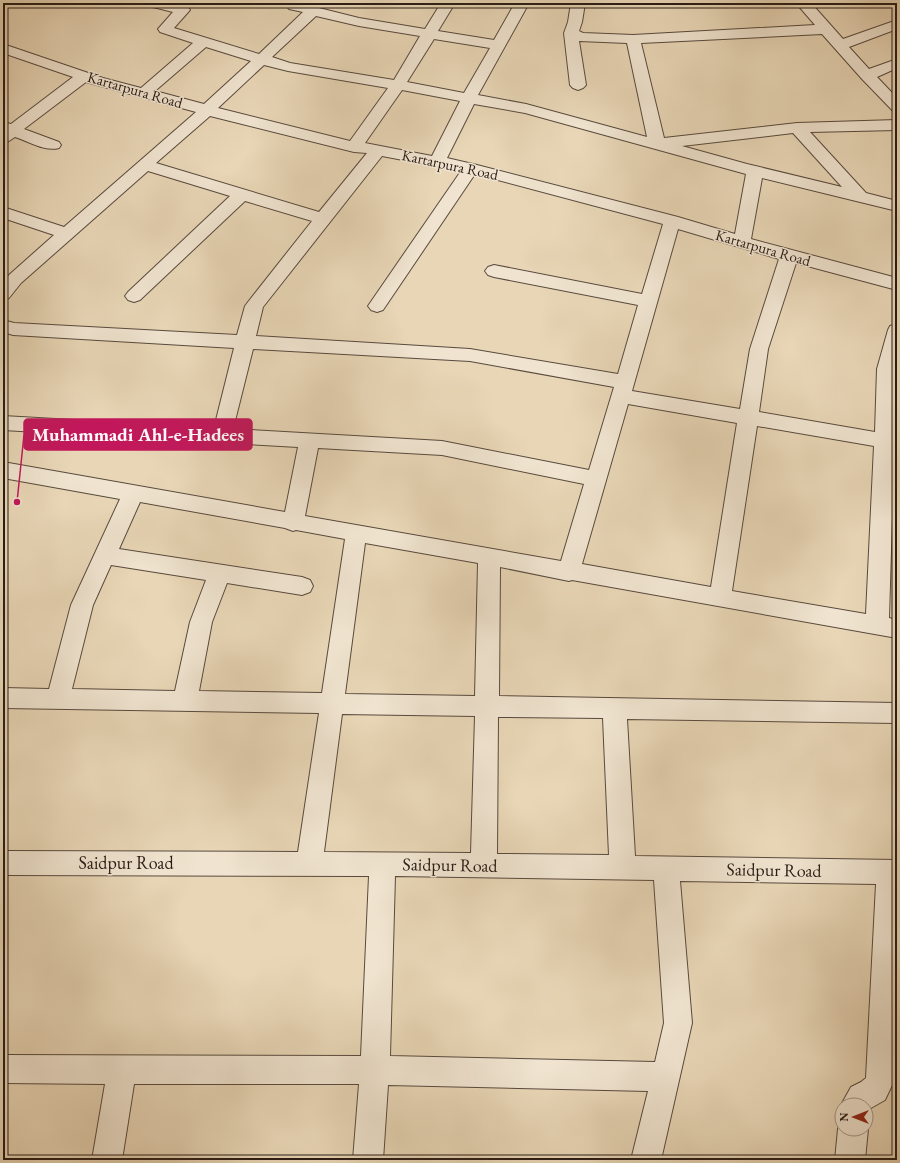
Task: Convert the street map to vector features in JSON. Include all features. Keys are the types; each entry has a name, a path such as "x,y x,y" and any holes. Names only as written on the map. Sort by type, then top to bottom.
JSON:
{"street":[{"path":"154,3 183,10 165,29 168,31 288,67 398,85 526,109 755,172 897,206"},
{"path":"354,147 398,85 430,35 448,3"},
{"path":"437,162 469,98 522,3"},
{"path":"578,3 575,22 571,33 578,85"},
{"path":"803,3 867,76 895,101"},
{"path":"291,4 359,22 430,35 498,45"},
{"path":"3,294 15,279 207,110 313,11"},
{"path":"840,45 897,24"},
{"path":"571,33 581,37 633,39 827,29"},
{"path":"633,39 657,144"},
{"path":"144,93 203,42"},
{"name":"Kartarpura Road","path":"3,48 84,76 207,110 354,147 378,150 471,168 672,221 789,256 897,284"},
{"path":"867,76 897,63"},
{"path":"6,132 84,76"},
{"path":"657,144 797,128 897,125"},
{"path":"797,128 860,196"},
{"path":"6,132 53,145"},
{"path":"222,435 254,306 378,150"},
{"path":"145,164 323,219"},
{"path":"377,306 471,168"},
{"path":"742,242 755,172"},
{"path":"134,296 242,194"},
{"path":"3,212 67,234"},
{"path":"569,572 672,221"},
{"path":"720,598 759,349 789,256"},
{"path":"494,271 649,301"},
{"path":"3,326 14,329 470,355 748,418 891,442"},
{"path":"3,470 489,558 887,627 891,442 887,370 897,330"},
{"path":"3,423 442,448 596,479"},
{"path":"293,522 310,440"},
{"path":"58,699 82,605 133,494"},
{"path":"309,864 356,534"},
{"path":"105,555 302,586"},
{"path":"484,865 489,558"},
{"path":"185,701 201,622 220,573"},
{"path":"3,698 897,713"},
{"path":"614,708 623,868"},
{"name":"Saidpur Road","path":"3,863 484,865 894,872"},
{"path":"368,1160 375,1070 382,864"},
{"path":"646,1160 678,1023 666,868"},
{"path":"861,1097 868,1095 876,1089 880,1081 894,872"},
{"path":"3,1068 375,1070 665,1077"},
{"path":"107,1160 122,1069"},
{"path":"850,1160 853,1137"}],"place":[{"name":"Muhammadi Ahl-e-Hadees","path":"17,502"}]}
